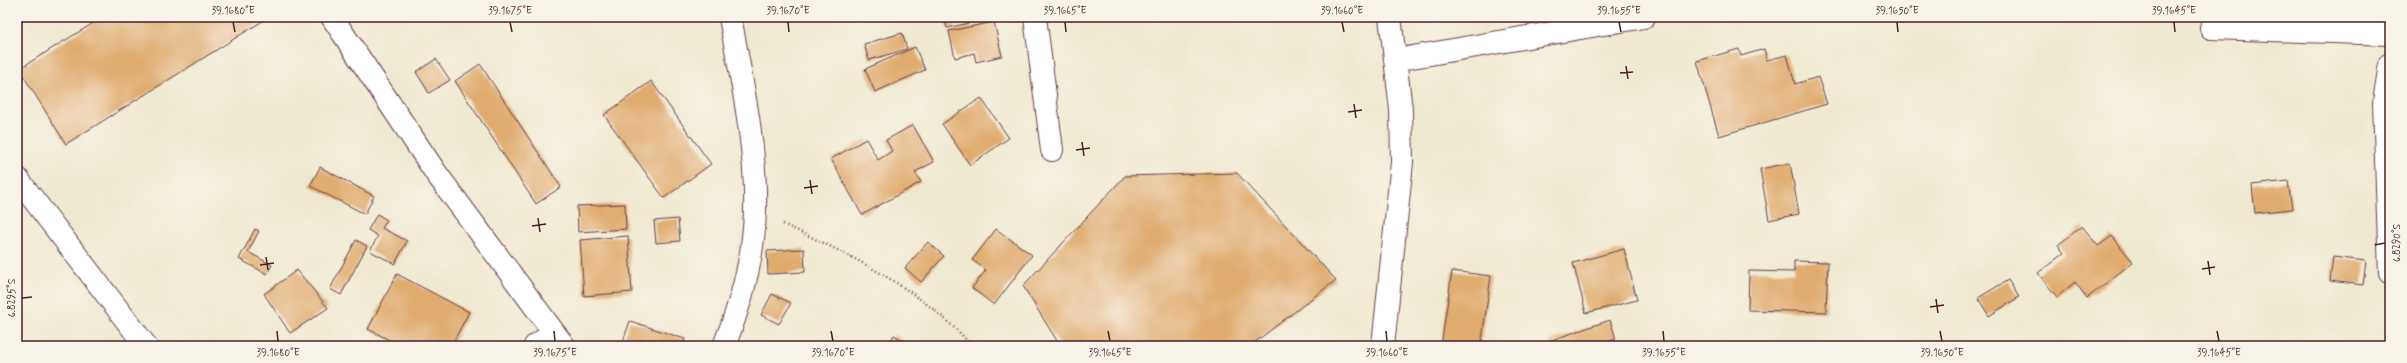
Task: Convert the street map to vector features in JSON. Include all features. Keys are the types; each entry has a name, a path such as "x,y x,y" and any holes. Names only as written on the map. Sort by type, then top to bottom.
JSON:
{"street":[{"path":"724,346 733,324 751,249 755,211 751,149 730,17"},
{"path":"1035,17 1052,150"},
{"path":"1383,346 1402,162 1401,109 1390,17"},
{"path":"1395,60 1644,17"},
{"path":"338,19 436,173 558,340 535,346"},
{"path":"2211,28 2390,34"},
{"path":"2390,64 2384,102 2384,126 2388,181 2390,272"},
{"path":"17,178 146,346"}],"path":[{"path":"755,211 860,262 917,297 963,336 972,346"}],"building":[{"path":"103,17 269,17 66,144 19,69"},
{"path":"944,17 990,17 990,18 947,28"},
{"path":"994,22 1002,56 976,62 974,53 955,58 949,31"},
{"path":"902,33 907,49 869,60 864,44"},
{"path":"915,47 925,70 875,92 865,69"},
{"path":"1739,49 1741,56 1764,49 1767,60 1787,55 1795,84 1818,77 1827,104 1719,136 1697,61"},
{"path":"436,59 450,80 429,93 416,72"},
{"path":"480,64 561,187 536,204 455,81"},
{"path":"651,81 711,164 664,198 604,115"},
{"path":"981,98 1009,138 970,165 942,124"},
{"path":"913,125 934,162 915,172 921,182 862,215 831,159 866,139 878,160 892,151 886,140"},
{"path":"1790,163 1799,214 1769,220 1760,169"},
{"path":"320,167 374,196 365,214 310,186"},
{"path":"1237,173 1336,280 1250,346 1063,346 1059,344 1023,286 1125,176"},
{"path":"2288,181 2292,209 2255,213 2252,185"},
{"path":"625,204 626,229 578,232 577,206"},
{"path":"377,214 387,220 382,228 407,241 395,264 370,251 378,236 368,230"},
{"path":"678,219 680,241 656,243 654,221"},
{"path":"2082,226 2098,246 2112,236 2133,262 2087,298 2075,282 2057,297 2038,273 2064,253 2058,245"},
{"path":"255,229 259,231 248,252 272,265 267,274 239,259"},
{"path":"996,229 1032,255 994,305 972,288 986,270 972,260"},
{"path":"628,236 632,292 584,296 580,240"},
{"path":"356,240 367,246 341,295 330,289"},
{"path":"928,242 944,256 921,282 905,268"},
{"path":"804,249 805,272 768,274 767,251"},
{"path":"1624,249 1637,300 1586,313 1573,263"},
{"path":"2333,257 2366,261 2363,285 2330,281"},
{"path":"1794,261 1828,262 1826,312 1748,310 1749,271 1794,272"},
{"path":"297,270 328,308 290,333 264,294"},
{"path":"1452,271 1491,276 1481,346 1441,346"},
{"path":"397,274 469,312 451,346 401,346 368,329"},
{"path":"2008,280 2019,297 1989,316 1978,298"},
{"path":"772,294 791,303 779,324 761,315"},
{"path":"1610,320 1616,339 1596,346 1551,346 1549,341"},
{"path":"630,321 685,339 682,346 627,346 622,344"},
{"path":"894,335 913,346 888,346"}]}
